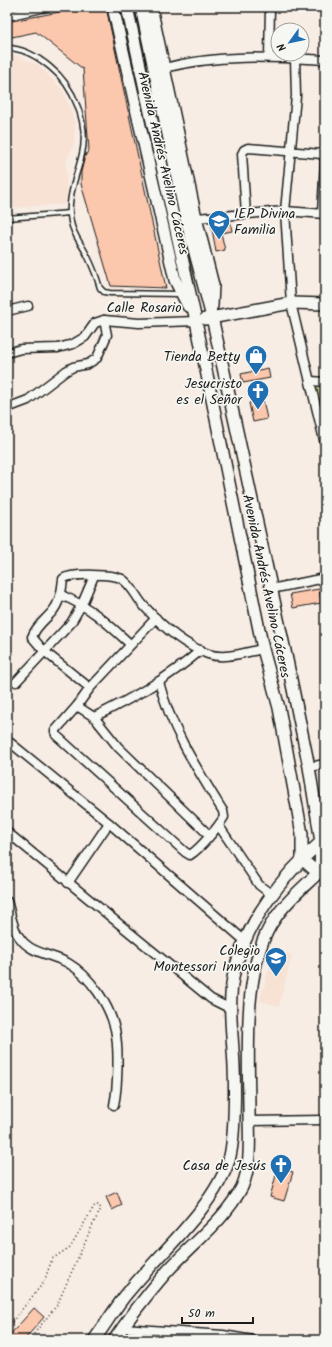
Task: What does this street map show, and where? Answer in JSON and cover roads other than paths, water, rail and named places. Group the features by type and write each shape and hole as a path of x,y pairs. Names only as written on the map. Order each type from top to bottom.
{"main road":[{"name":"Avenida Andrés Avelino Cáceres","path":"113,7 175,280 196,321"},
{"name":"Avenida Andrés Avelino Cáceres","path":"127,7 196,321 263,649 279,708 302,834 302,859"},
{"name":"Avenida Andrés Avelino Cáceres","path":"141,7 186,220 212,317 309,767 323,842 322,870"},
{"name":"Avenida Andrés Avelino Cáceres","path":"152,7 196,218 213,285 212,317"},
{"path":"196,321 291,303 325,304"},
{"path":"228,474 245,470"},
{"path":"279,708 296,706"},
{"path":"94,1340 128,1292 208,1200 222,1180 230,1158 235,1082 231,1009 234,974 245,941 259,914 272,895 302,859 323,842"},
{"path":"302,859 312,868 322,870"},
{"path":"114,1340 164,1275 224,1214 242,1186 249,1159 248,1016 258,952 266,932 276,916 299,890 322,870"}],"street":[{"path":"7,16 46,7"},
{"path":"164,68 211,58 269,57 270,7"},
{"path":"310,59 325,60"},
{"path":"295,62 296,96 286,211 291,303 325,444"},
{"path":"196,218 286,211 324,214 325,160 322,154 316,152 291,150 248,148 244,150 242,154 246,214"},
{"path":"7,311 28,306"},
{"path":"7,408 28,400 73,367 88,364 97,358 107,335 104,320"},
{"name":"Calle Rosario","path":"7,353 20,348 58,348 73,344 85,337 95,323 104,320 140,324 196,321"},
{"path":"311,381 325,382"},
{"path":"90,688 44,651 32,637 34,630 53,611 61,595 63,579 66,576 116,576 124,580 137,594 144,606 156,618 191,646 210,654 230,655 263,649"},
{"path":"16,682 71,623 82,604 94,576"},
{"path":"271,589 325,578"},
{"path":"61,595 82,604 96,614 130,644"},
{"path":"156,618 90,688 77,706 58,725 55,731 56,735 185,852 190,854 196,851 209,835 219,826 224,817 223,810 176,733 165,707 159,682"},
{"path":"94,716 133,698 159,682 201,650"},
{"path":"77,706 94,716 118,747 209,835"},
{"path":"7,740 109,823 245,941"},
{"path":"309,767 325,764"},
{"path":"68,883 109,823"},
{"path":"219,826 259,885 272,895"},
{"path":"7,832 68,883 212,998 231,1009"},
{"path":"7,901 19,937 28,947 68,963 90,982 107,1008 115,1029 117,1054 117,1088 114,1105"},
{"path":"249,1121 325,1120"},
{"path":"123,1328 223,1335 253,1340"}],"lane":[{"path":"7,48 13,48 32,54 49,66 62,77 75,99 81,117 83,144 82,153 74,179 70,213 74,231 89,259 100,288 104,292 182,294"},
{"path":"7,218 70,213"}],"place":[{"name":"IEP Divina Familia","path":"219,240"},
{"name":"Tienda Betty","path":"256,376"},
{"name":"Jesucristo es el Señor","path":"258,410"},
{"name":"Colegio Montessori Innova","path":"276,978"},
{"name":"Casa de Jesús","path":"281,1184"}]}
